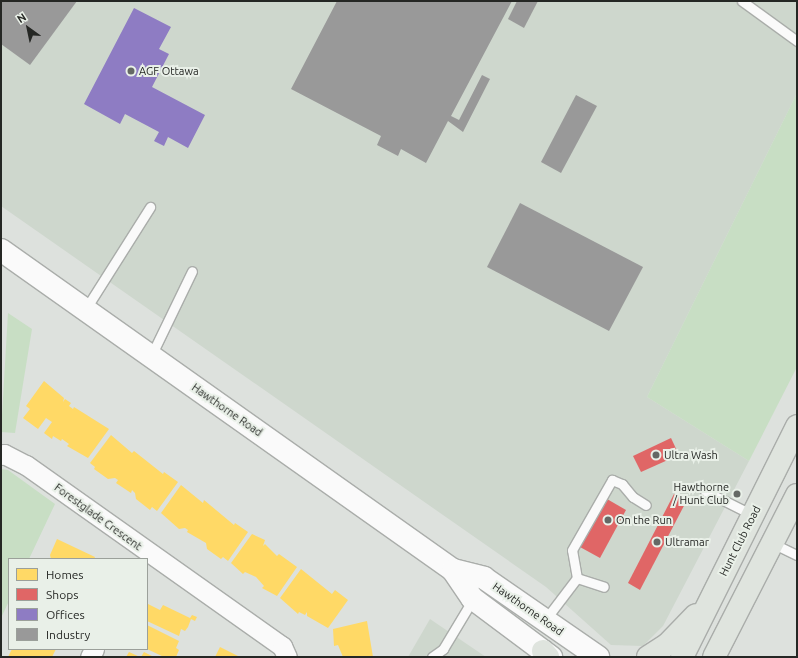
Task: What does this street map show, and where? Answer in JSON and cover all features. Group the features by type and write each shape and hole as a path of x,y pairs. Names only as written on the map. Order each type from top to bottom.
{"main road":[{"name":"Hawthorne Road","path":"1,250 454,570 474,599 547,655"},
{"name":"Hunt Club Road","path":"682,657 797,426"},
{"path":"714,657 797,494"},
{"name":"Hawthorne Road","path":"454,570 484,578 598,657"},
{"path":"648,657 668,644 710,601"}],"street":[{"name":"Forestglade Crescent","path":"1,455 4,454 26,465 139,553"},
{"name":"Forestglade Crescent","path":"148,559 282,646 287,657"}],"lane":[{"path":"742,1 797,40"},
{"path":"85,310 150,207"},
{"path":"151,356 192,271"},
{"path":"545,620 576,578 572,550 612,480 622,484 633,497 646,505"},
{"path":"705,490 753,514"},
{"path":"772,543 797,555"},
{"path":"576,578 604,586"},
{"path":"432,657 443,649 474,599"}],"shaded area":[{"path":"1,1 797,1 797,93 647,397 749,461 663,626 643,646 611,645 546,587 1,206"},
{"path":"430,619 486,657 408,657"}],"green space":[{"path":"797,93 797,367 749,461 647,397"},
{"path":"8,313 32,329 15,433 1,432"},
{"path":"1,469 8,470 55,504 29,558 8,558 8,603 1,618"}],"building: Homes":[{"path":"44,381 64,398 63,402 65,399 71,403 69,406 73,409 74,407 109,429 88,458 67,446 69,444 62,439 61,441 53,436 52,439 44,433 52,422 46,418 38,429 23,418 30,409 26,406"},
{"path":"111,435 132,453 134,451 163,474 164,472 178,482 157,511 152,507 150,510 136,499 135,493 132,490 131,493 116,483 118,480 115,478 108,479 94,469 95,467 90,463"},
{"path":"181,485 203,503 204,500 234,525 235,523 248,532 228,561 223,557 221,559 207,549 206,543 187,532 188,530 185,528 179,529 161,513"},
{"path":"252,534 265,540 263,546 265,544 277,556 279,554 297,567 277,596 262,588 264,586 256,577 245,572 243,574 231,563"},
{"path":"57,539 95,557 51,558 50,555"},
{"path":"301,569 332,594 335,590 348,600 328,628 307,616 307,612 305,615 299,612 298,614 280,598"},
{"path":"148,604 160,610 163,605 190,618 192,615 197,617 195,621 191,619 185,631 181,629 179,636 148,621"},
{"path":"367,621 373,657 343,657 338,645 334,646 333,629"},
{"path":"148,626 179,641 176,648 179,650 176,657 164,657 148,649"},
{"path":"220,647 240,657 215,657"},
{"path":"12,650 56,650 52,657 8,657"},
{"path":"129,652 140,657 126,657"},
{"path":"144,652 154,657 141,657"}],"building: Shops":[{"name":"Ultra Wash","path":"671,438 679,455 641,472 633,456"},
{"name":"Ultramar","path":"674,494 687,500 640,590 628,583"},
{"name":"On the Run","path":"607,499 626,510 600,558 580,547"}],"building: Offices":[{"name":"AGF Ottawa","path":"134,8 171,27 159,49 169,54 152,87 205,115 188,148 168,137 164,146 154,141 159,132 125,114 120,124 84,104"}],"building: Industry":[{"path":"1,1 77,1 30,65 1,44"},
{"path":"337,1 512,1 451,116 459,120 482,75 490,79 463,132 448,121 426,163 401,149 398,156 377,145 381,136 291,89"},
{"path":"517,1 538,1 524,28 508,19"},
{"path":"576,95 597,106 561,173 541,162"},
{"path":"520,203 643,267 609,331 487,267"}],"place":[{"name":"AGF Ottawa","path":"131,71"},
{"name":"Ultra Wash","path":"656,455"},
{"name":"Hawthorne / Hunt Club","path":"737,494"},
{"name":"On the Run","path":"608,520"},
{"name":"Ultramar","path":"657,542"}]}
